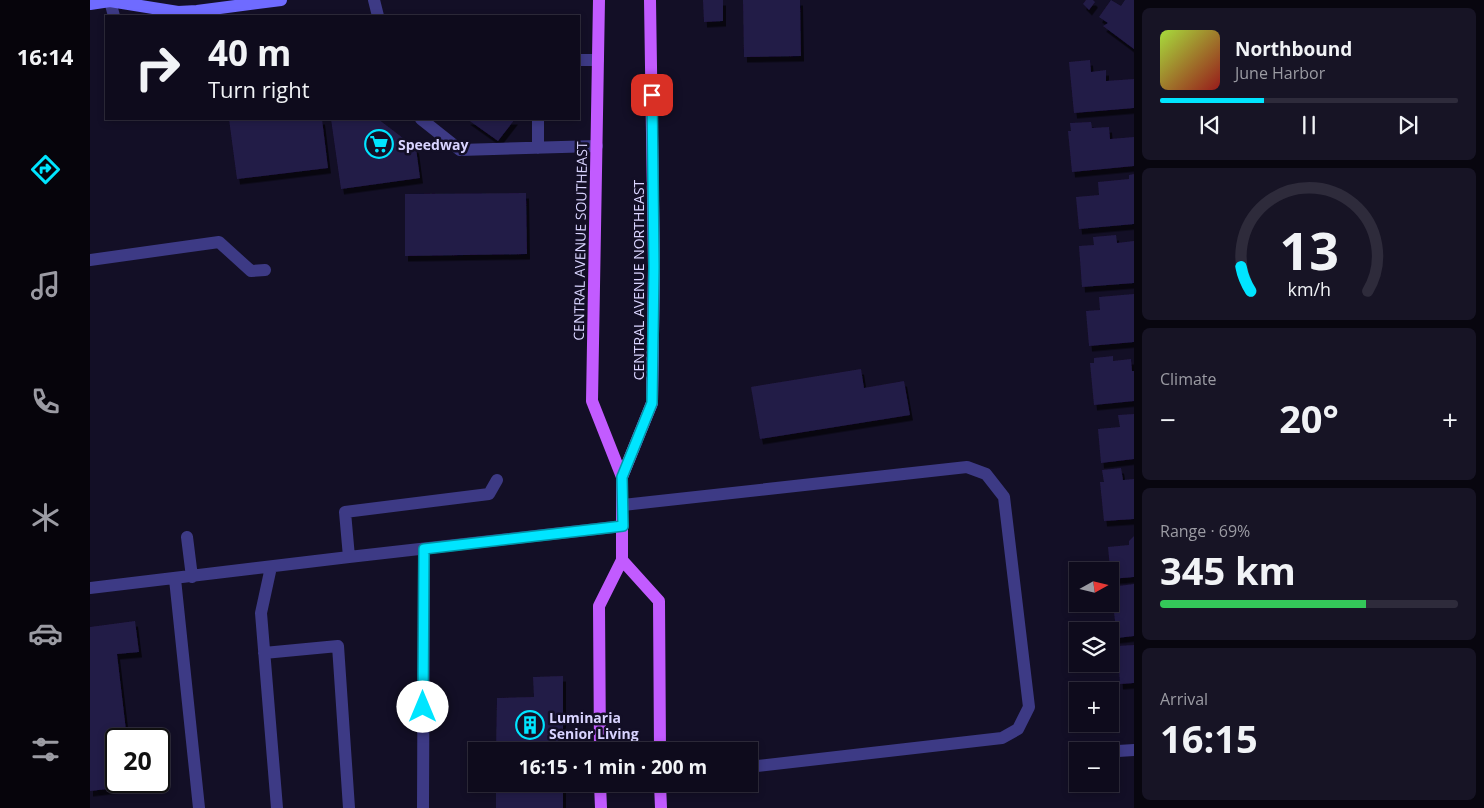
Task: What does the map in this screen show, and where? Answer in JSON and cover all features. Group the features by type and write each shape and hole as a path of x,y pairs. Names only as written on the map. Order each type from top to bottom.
{"main road":[{"path":"90,4 111,1 198,14 280,0"},
{"name":"CENTRAL AVENUE SOUTHEAST","path":"600,0 592,401 622,477"},
{"name":"CENTRAL AVENUE NORTHEAST","path":"622,560 622,477 652,403 654,267 650,0"},
{"path":"600,742 599,606 622,560 659,601 660,742"},
{"path":"600,792 600,808"},
{"path":"660,792 661,808"}],"lane":[{"path":"374,0 378,15"},
{"path":"111,1 114,15"},
{"path":"580,60 598,60"},
{"path":"422,120 460,150 597,146"},
{"path":"538,120 538,148"},
{"path":"90,260 219,242 251,271 265,270"},
{"path":"623,505 967,466 986,474 1004,497 1028,707 1018,729 1002,738 758,766"},
{"path":"349,557 344,512 488,494 497,480"},
{"path":"90,588 623,526"},
{"path":"187,537 192,577"},
{"path":"424,549 424,808"},
{"path":"271,567 260,613 277,808"},
{"path":"176,578 199,808"},
{"path":"264,653 338,646 349,808"},
{"path":"1119,751 1134,750"}],"building":[{"path":"703,0 723,0 723,21 704,22"},
{"path":"743,0 800,0 801,56 744,57"},
{"path":"1086,0 1093,0 1095,2 1089,10 1083,4"},
{"path":"1111,0 1121,6 1125,0 1134,0 1134,49 1103,26 1108,23 1099,17"},
{"path":"1090,60 1091,72 1106,70 1106,81 1134,79 1134,108 1074,113 1069,62"},
{"path":"229,120 322,120 328,168 237,179"},
{"path":"331,120 379,120 416,148 420,178 341,189"},
{"path":"468,120 514,120 498,141"},
{"path":"1091,122 1092,128 1109,127 1110,139 1134,137 1134,166 1072,172 1068,131 1071,131 1070,123"},
{"path":"1134,174 1134,224 1079,229 1076,197 1099,195 1098,182 1129,179 1129,175"},
{"path":"526,193 527,254 405,256 405,194"},
{"path":"1116,235 1117,243 1134,241 1134,283 1082,287 1079,246 1094,245 1093,237"},
{"path":"1134,294 1134,342 1089,346 1086,311 1100,310 1099,297"},
{"path":"1113,356 1113,361 1131,359 1132,371 1134,371 1134,401 1094,405 1090,363 1094,363 1094,358"},
{"path":"861,369 864,388 904,381 910,415 760,439 751,387"},
{"path":"1134,414 1134,459 1101,463 1098,429 1120,427 1118,415"},
{"path":"1121,468 1123,480 1134,479 1134,519 1104,521 1100,482 1104,482 1102,470"},
{"path":"1134,536 1134,577 1119,578 1119,562 1109,562 1108,547 1129,545 1129,541"},
{"path":"1134,584 1134,636 1119,638 1119,622 1115,622 1114,612 1119,612 1119,586"},
{"path":"135,621 139,652 117,654 126,728 105,728 105,789 90,791 90,627"},
{"path":"1134,645 1134,683 1120,684 1119,646"},
{"name":"Luminaria Senior Living","path":"563,676 563,742 496,742 497,698 534,697 533,677"},
{"path":"496,792 563,792 563,808 496,808"}],"place":[{"name":"Speedway","path":"379,144"},
{"name":"Luminaria Senior Living","path":"530,725"}],"route":[{"path":"423,707 424,549 623,526 622,477 652,403 654,267 652,95"}]}
